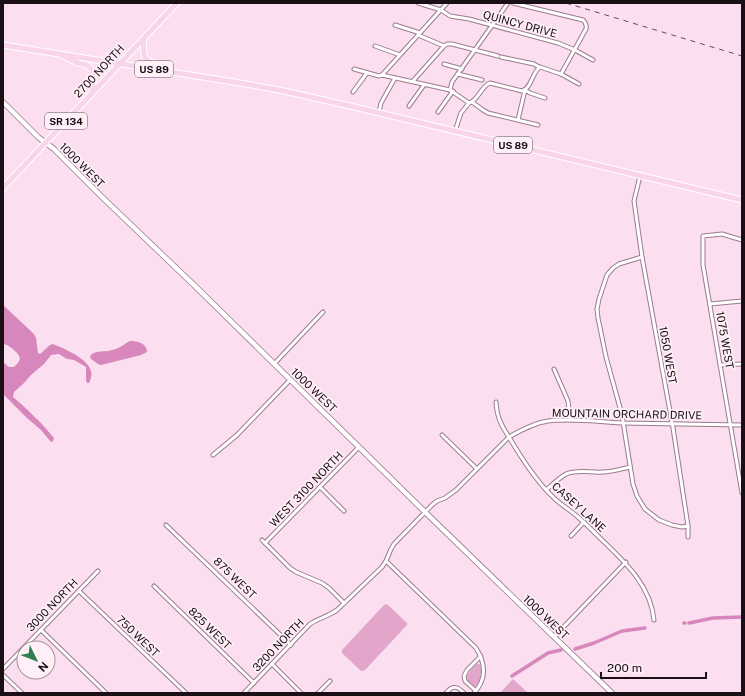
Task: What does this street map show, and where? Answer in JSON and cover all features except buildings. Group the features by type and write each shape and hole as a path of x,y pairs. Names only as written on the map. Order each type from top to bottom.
{"main road":[{"name":"2700 NORTH","path":"3,188 177,3"},
{"path":"144,38 143,52 146,59 174,72"},
{"name":"US 89","path":"3,45 284,91 742,200"},
{"path":"57,53 78,63 87,65 92,69 94,75 92,94"}],"street":[{"name":"QUINCY DRIVE","path":"418,3 441,10 450,16 469,19 558,43 593,60"},
{"path":"354,69 378,76 382,74 447,3"},
{"path":"438,112 451,91 452,82 508,3"},
{"path":"513,3 583,20 586,23 586,29 561,74"},
{"path":"395,25 444,46"},
{"path":"413,81 444,46 449,43 534,64 561,74 579,84"},
{"path":"374,46 400,54"},
{"path":"444,64 462,69"},
{"path":"518,120 525,90 539,67"},
{"path":"353,92 367,73"},
{"path":"382,74 451,91 488,113 538,125"},
{"path":"458,74 482,80"},
{"path":"379,113 381,102 395,78"},
{"path":"455,131 460,113 486,84 490,83 522,91 525,90 545,98"},
{"path":"409,106 424,84"},
{"name":"1000 WEST","path":"3,102 37,136 66,160 103,198 612,693"},
{"name":"1050 WEST","path":"640,176 634,202 642,257 672,424 688,526 688,537"},
{"name":"1075 WEST","path":"742,240 722,234 704,236 703,265 742,493"},
{"path":"642,257 619,264 607,275 599,299 597,309 598,318 606,357 623,423 633,484 637,496 645,509 659,520 672,525 682,527 688,526"},
{"path":"710,304 742,301"},
{"path":"274,364 323,312"},
{"path":"720,365 742,364"},
{"path":"554,369 568,401 570,420"},
{"path":"213,455 237,435 290,380"},
{"name":"CASEY LANE","path":"496,402 500,423 527,467 554,499 584,522 626,562 642,585 648,597 653,610 654,620"},
{"name":"MOUNTAIN ORCHARD DRIVE","path":"425,512 437,501 445,498 456,490 509,437 535,424 548,421 570,420 623,423 742,425"},
{"path":"442,435 477,469"},
{"name":"WEST 3100 NORTH","path":"265,543 359,447"},
{"path":"546,490 565,474 572,472 604,472 630,467"},
{"path":"320,488 344,512"},
{"name":"3200 NORTH","path":"244,693 310,624 338,610 377,571 386,561 394,544 425,512"},
{"path":"571,536 584,522"},
{"name":"875 WEST","path":"166,525 290,645"},
{"path":"262,540 290,568 329,588 344,603"},
{"path":"386,561 476,648 481,656 483,675 482,682 475,692 465,681 464,676 481,656"},
{"path":"554,637 626,562"},
{"name":"3000 NORTH","path":"3,669 98,571"},
{"name":"825 WEST","path":"154,586 254,683"},
{"name":"750 WEST","path":"79,591 186,693"},
{"path":"41,630 106,693"},
{"path":"272,664 302,693"},
{"path":"3,675 22,693"},
{"path":"318,693 330,681"},
{"path":"446,693 455,687 464,693"}],"shaded area":[{"path":"3,305 34,334 38,353 40,354 53,344 81,358 87,363 90,369 91,376 89,383 87,383 86,367 59,354 51,355 44,364 14,392 13,397 34,416 54,438 51,442 41,430 3,394 3,362 9,367 14,367 18,363 20,357 13,349 5,344 3,345"},
{"path":"130,341 138,342 145,346 147,352 141,355 101,365 91,359 90,356 92,354 119,348"},
{"path":"385,604 388,605 407,623 407,625 365,670 361,671 342,653 342,650"},
{"path":"477,664 481,666 481,674 480,680 475,687 468,681 467,676"},
{"path":"513,679 528,693 500,693"}],"waterway":[{"path":"689,623 713,618 742,617"},
{"path":"575,649 622,631 645,628"},
{"path":"512,676 548,653 561,650"}],"railway":[{"path":"566,3 742,56"}]}
